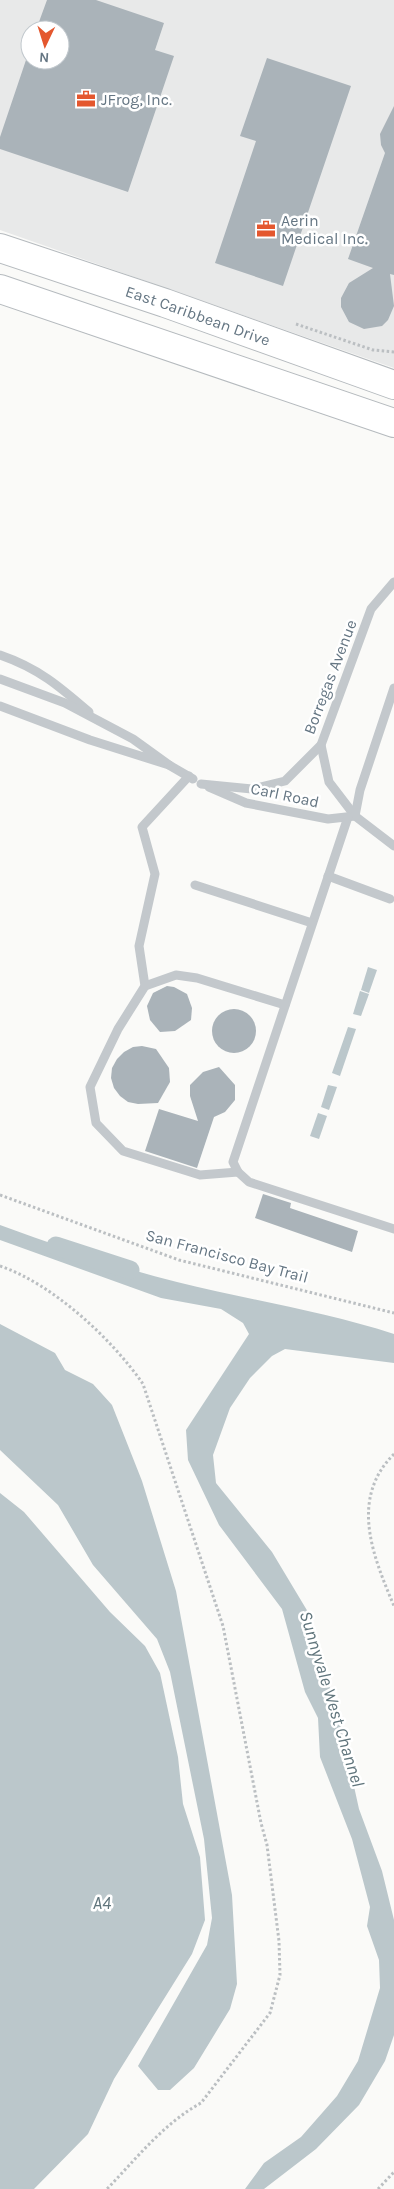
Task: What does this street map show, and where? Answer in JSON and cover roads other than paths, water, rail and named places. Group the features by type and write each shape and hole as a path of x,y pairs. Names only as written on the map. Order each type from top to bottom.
{"main road":[{"name":"East Caribbean Drive","path":"0,248 165,303 394,385"},
{"path":"0,289 394,423"}],"lane":[{"name":"Borregas Avenue","path":"201,784 252,789 285,780 321,745 372,609 394,582"},
{"name":"Carl Road","path":"0,655 28,665 64,690 101,722"},
{"name":"Carl Road","path":"0,679 65,703 133,739 169,765 201,784 246,803 328,819 351,817"},
{"path":"394,688 351,817 312,923 233,1162 238,1172 249,1182 394,1229"},
{"name":"Carl Road","path":"0,706 90,740 169,765"},
{"path":"321,745 329,782 351,817 394,846"},
{"path":"145,986 139,946 155,874 142,827 189,776"},
{"path":"328,876 390,899"},
{"path":"195,884 312,923"},
{"path":"238,1172 200,1175 123,1151 96,1123 90,1087 118,1029 145,986 176,975 197,978 285,1005"}],"water":[{"path":"368,967 377,970 369,993 361,990"},
{"path":"360,991 369,994 361,1016 353,1014"},
{"path":"348,1027 356,1029 340,1076 332,1073"},
{"path":"328,1085 337,1087 329,1110 321,1107"},
{"path":"318,1113 327,1116 319,1139 310,1136"},
{"name":"Sunnyvale West Channel","path":"0,1225 132,1270 340,1319 394,1334 394,1363 285,1349 272,1356 250,1378 230,1408 213,1455 216,1483 272,1552 308,1612 340,1723 359,1809 382,1871 394,1920 394,2035 385,2061 359,2105 316,2149 264,2189 245,2189 264,2163 301,2137 337,2096 358,2061 380,1988 379,1960 367,1926 370,1907 352,1839 320,1757 318,1718 305,1692 282,1609 219,1525 188,1460 186,1430 249,1334 243,1323 221,1309 161,1298 0,1240"},
{"path":"0,1324 55,1353 65,1370 93,1384 112,1405 142,1481 176,1591 232,1895 237,1984 230,2009 194,2068 170,2090 158,2090 138,2066 207,1945 212,1918 204,1839 170,1672 157,1639 93,1565 58,1505 0,1450"},
{"name":"A4","path":"0,1493 24,1512 110,1612 145,1646 160,1673 178,1757 183,1804 200,1857 205,1920 192,1954 114,2079 88,2134 34,2189 0,2189"}],"waterway":[{"path":"56,1246 130,1270"}],"place":[{"name":"JFrog, Inc.","path":"86,99"},
{"name":"Aerin Medical Inc.","path":"266,229"}]}
